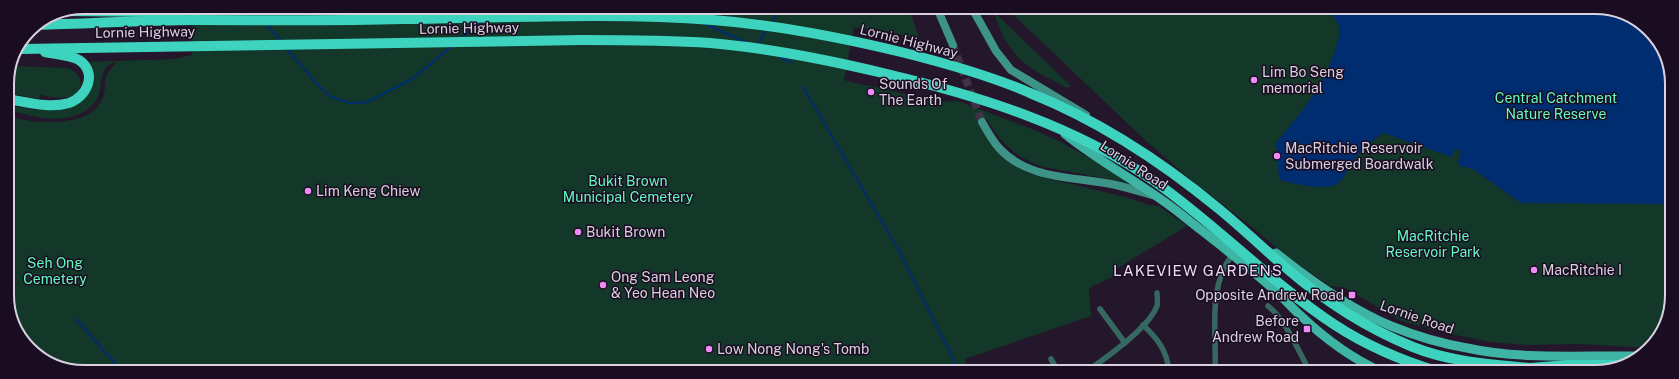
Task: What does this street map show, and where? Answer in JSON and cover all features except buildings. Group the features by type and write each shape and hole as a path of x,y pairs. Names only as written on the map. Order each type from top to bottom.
{"highway":[{"path":"171,14 196,20"},
{"name":"Lornie Highway","path":"47,24 196,20 353,20 585,16 657,17 763,25 816,33 951,64 1029,92 1102,127 1155,160"},
{"path":"49,23 57,24"},
{"name":"Lornie Highway","path":"24,49 195,45 582,40 710,43 815,57 947,88 984,99 1059,130 1098,148 1136,169"},
{"path":"14,100 46,104 68,103 83,95 88,84 87,69 78,60 24,49"},
{"name":"Lornie Road","path":"1155,160 1221,211 1292,273 1343,312 1383,334 1417,349 1459,360 1496,365"},
{"name":"Lornie Road","path":"1136,169 1194,212 1306,304 1337,326 1408,362 1417,365"},
{"name":"Lornie Road","path":"1568,365 1599,365"}],"main road":[{"name":"Lornie Road","path":"1059,130 1088,153 1160,198 1273,288 1301,316 1323,335 1370,365"},
{"name":"Lornie Road","path":"1221,211 1226,212 1292,266 1331,293 1368,315 1392,327 1432,340 1468,349 1576,356 1630,356"},
{"path":"1557,365 1558,355"},
{"path":"1575,365 1576,356"}],"street":[{"path":"940,14 953,45"},
{"name":"Lornie Road","path":"975,14 996,51 1011,70 1080,111 1102,127"},
{"path":"982,122 991,138 999,148 1016,162 1027,168 1058,177 1116,185 1160,198"},
{"path":"1215,365 1215,306 1220,278 1232,255"},
{"path":"1095,365 1125,343 1143,325 1152,314 1157,304 1157,293"},
{"path":"1268,306 1277,315 1306,365"},
{"path":"1100,309 1125,343"},
{"path":"1143,325 1155,336 1164,348 1168,365"},
{"path":"1051,359 1054,365"}],"green space":[{"name":"Bukit Brown Municipal Cemetery","path":"193,14 911,14 919,38 854,27 844,80 929,100 948,102 958,101 1032,129 1061,142 1135,184 1034,164 1018,155 1004,143 987,120 979,123 1013,164 1027,172 1129,198 1149,205 1159,206 1187,226 1116,269 1112,277 1089,288 1091,316 965,359 966,365 80,365 71,364 53,358 41,350 29,338 21,326 15,308 14,117 23,120 53,122 74,119 92,112 98,106 103,97 107,74 117,62 110,64 103,72 100,91 95,102 87,110 76,115 65,118 41,118 14,111 14,106 37,110 38,107 85,98 85,62 173,59 192,55"},
{"path":"994,14 996,14 1071,86 1067,88 1028,66 1015,54 1000,30"},
{"name":"MacRitchie Reservoir Park","path":"1012,14 1599,14 1608,15 1626,21 1648,38 1658,53 1664,71 1665,295 1664,308 1660,322 1656,330 1641,348 1579,344 1527,345 1490,342 1446,333 1401,321 1345,288 1330,286 1286,256 1252,227 1196,184 1146,141"},
{"path":"16,66 68,68 80,78 80,87 74,95 65,98 54,98 40,95 39,99 14,94"}],"water":[{"name":"Central Catchment Nature Reserve","path":"1332,14 1599,14 1608,15 1626,21 1648,38 1658,53 1664,71 1665,204 1521,203 1473,169 1460,166 1457,161 1459,160 1461,151 1454,149 1452,157 1383,133 1364,148 1354,160 1343,178 1333,186 1310,186 1281,180 1279,178 1276,143 1311,99 1331,62 1340,31"}],"waterway":[{"path":"257,14 260,17"},
{"path":"771,24 777,14"},
{"path":"461,38 481,22"},
{"path":"265,23 281,41"},
{"path":"705,24 748,43"},
{"path":"758,44 767,29"},
{"path":"286,48 316,83 331,97 350,103 367,102 412,79 452,46"},
{"path":"778,56 790,62"},
{"path":"803,87 899,251 956,365"},
{"path":"76,319 117,365"}],"tunnel":[{"path":"953,45 982,122"}],"place":[{"name":"Lim Bo Seng memorial","path":"1254,80"},
{"name":"Sounds Of The Earth","path":"871,92"},
{"name":"MacRitchie Reservoir Submerged Boardwalk","path":"1277,156"},
{"name":"Lim Keng Chiew","path":"308,191"},
{"name":"Bukit Brown","path":"578,232"},
{"name":"MacRitchie I","path":"1534,270"},
{"name":"Ong Sam Leong & Yeo Hean Neo","path":"603,285"},
{"name":"Opposite Andrew Road","path":"1352,295"},
{"name":"Before Andrew Road","path":"1307,329"},
{"name":"Low Nong Nong's Tomb","path":"709,349"}],"district":[{"name":"LAKEVIEW GARDENS","path":"1198,270"}],"park label":[{"name":"Seh Ong Cemetery","path":"55,272"}]}
